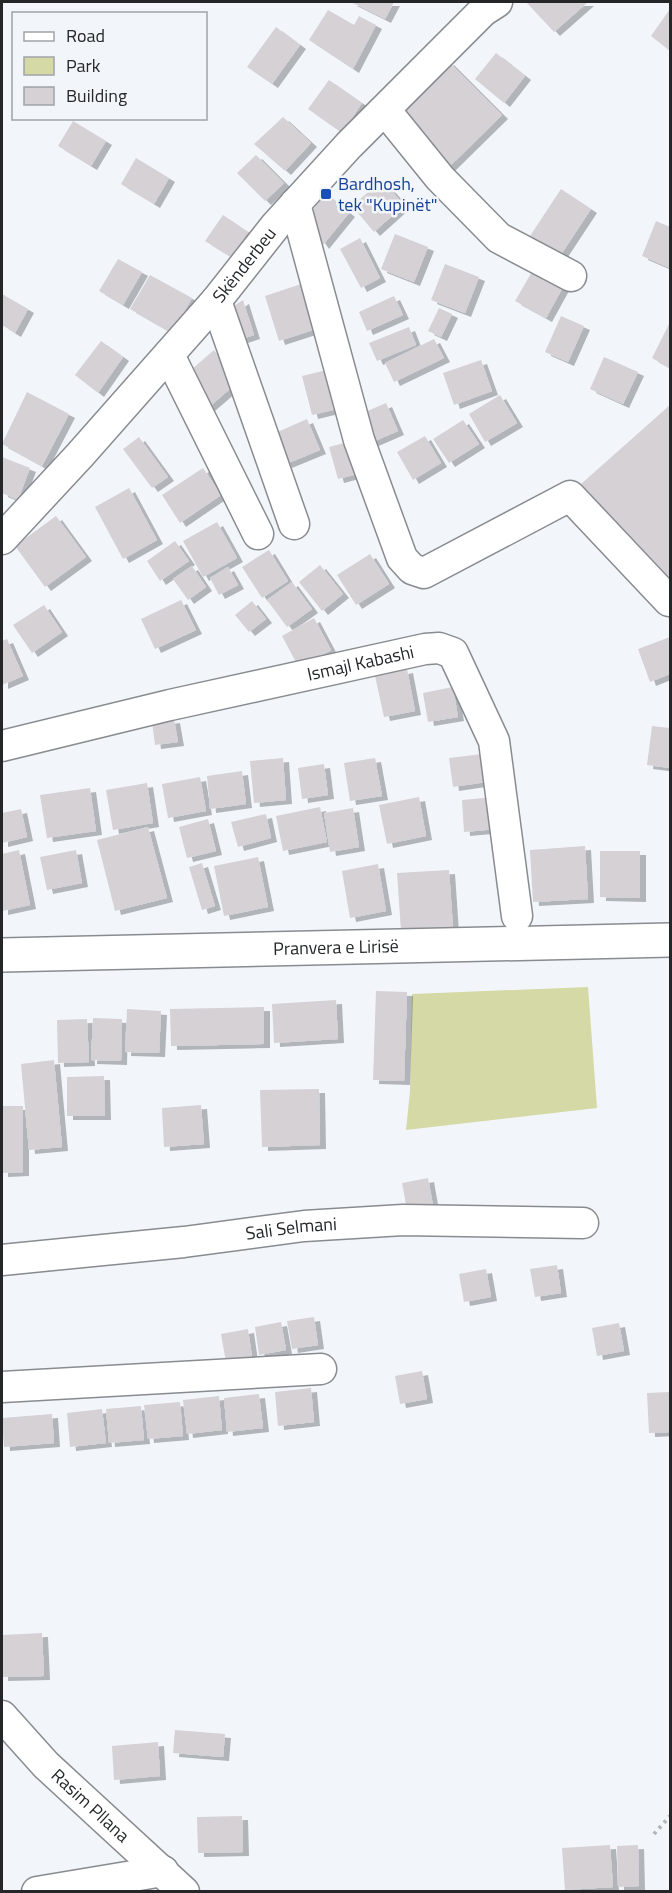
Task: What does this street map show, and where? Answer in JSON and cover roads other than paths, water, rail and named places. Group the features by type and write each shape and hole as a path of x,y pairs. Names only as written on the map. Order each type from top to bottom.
{"main road":[{"name":"Pranvera e Lirisë","path":"2,955 670,940"},
{"name":"Pranvera e Lirisë","path":"2,969 670,962"}],"street":[{"name":"Skënderbeu","path":"2,537 80,455 169,355 295,204 349,145 483,11 496,2"},
{"path":"385,110 440,178 499,238 571,276"},
{"path":"295,204 359,440 402,558 412,569 424,573 570,496 669,601"},
{"path":"216,301 294,524"},
{"path":"169,355 258,534"},
{"name":"Ismajl Kabashi","path":"2,746 170,705 425,649 439,648 453,652 494,741 517,916"},
{"name":"Sali Selmani","path":"2,1260 161,1245 304,1226 403,1220 583,1224"},
{"path":"2,1387 321,1369"},
{"name":"Rasim Pllana","path":"2,1716 60,1779 174,1882"},
{"path":"37,1892 174,1882"}],"place":[{"name":"Bardhosh, tek \"Kupinët\"","path":"326,194"}]}
